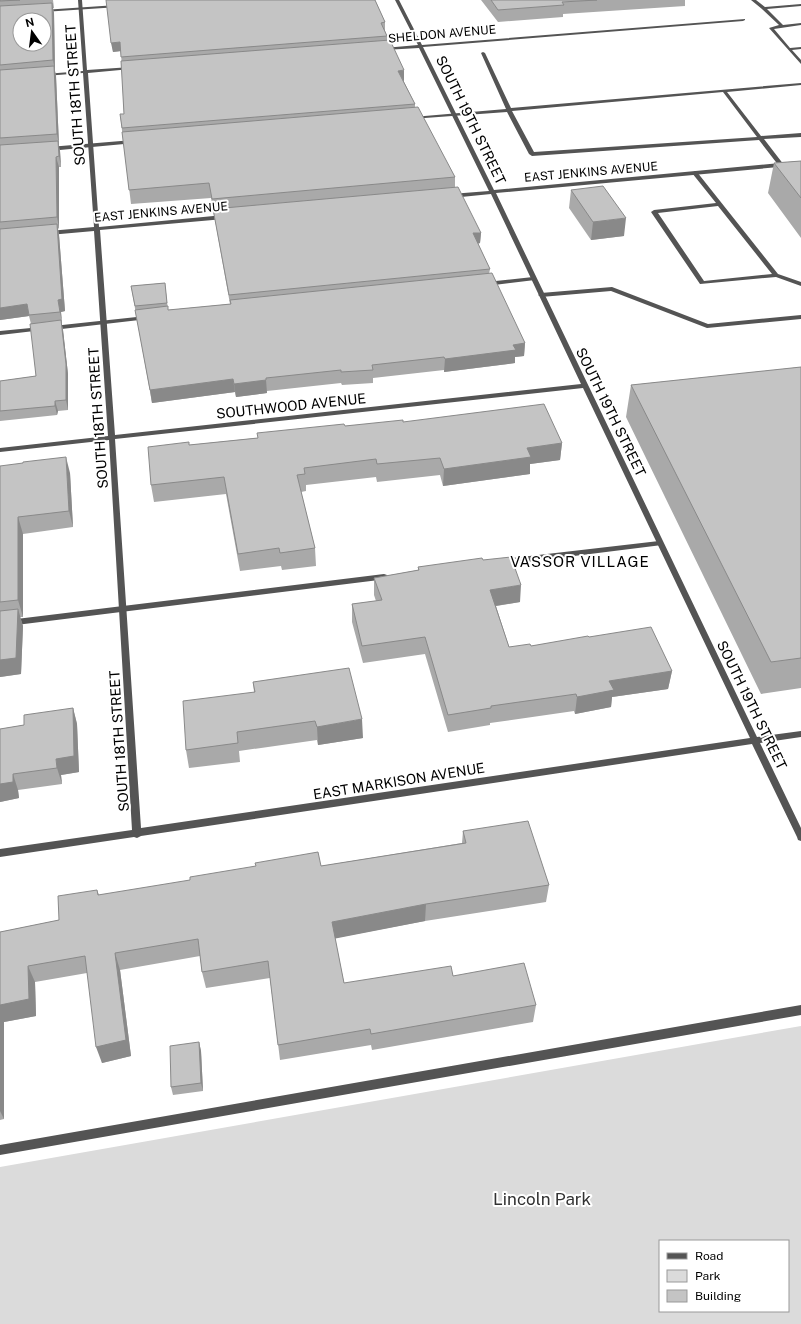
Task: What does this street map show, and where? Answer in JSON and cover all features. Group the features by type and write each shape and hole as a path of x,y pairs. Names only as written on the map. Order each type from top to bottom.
{"street":[{"name":"SOUTH 18TH STREET","path":"80,0 112,438 137,834"},
{"name":"SOUTH 19TH STREET","path":"397,0 455,114 801,837"},
{"path":"753,0 764,8 782,26"},
{"path":"764,8 801,5"},
{"path":"37,12 119,6"},
{"name":"SHELDON AVENUE","path":"380,49 743,20"},
{"path":"801,24 772,28 801,63"},
{"path":"789,49 801,48"},
{"path":"483,53 532,154 801,135"},
{"path":"39,75 141,67"},
{"path":"407,119 801,84"},
{"path":"724,91 781,165"},
{"path":"45,150 138,142"},
{"name":"EAST JENKINS AVENUE","path":"444,196 801,163"},
{"path":"695,173 776,275"},
{"path":"719,204 654,212 702,283 776,275 801,284"},
{"name":"EAST JENKINS AVENUE","path":"44,233 230,216"},
{"path":"478,284 533,279"},
{"path":"541,295 612,289 707,326 801,316"},
{"path":"0,333 150,318"},
{"name":"SOUTHWOOD AVENUE","path":"0,450 584,386"},
{"path":"494,563 659,543"},
{"path":"0,624 391,576"},
{"name":"EAST MARKISON AVENUE","path":"0,854 801,734"},
{"path":"0,1150 801,1010"}],"green space":[{"name":"Lincoln Park","path":"801,1026 801,1324 0,1324 0,1167"}],"building":[{"path":"106,0 375,0 385,22 381,23 387,36 121,57 120,42 111,43"},
{"path":"491,0 597,0 562,2 564,5 498,10"},
{"path":"52,3 53,60 0,65 0,6"},
{"path":"390,40 404,70 398,71 415,104 122,128 120,114 124,114 121,61"},
{"path":"54,66 57,134 0,138 0,70"},
{"path":"418,107 455,177 212,199 209,183 129,190 122,132"},
{"path":"58,141 59,156 56,157 57,217 0,222 0,145"},
{"path":"801,161 801,198 774,163"},
{"path":"603,186 626,218 593,222 571,190"},
{"path":"458,187 481,233 473,233 490,269 229,295 213,209"},
{"path":"57,224 62,299 58,300 60,312 29,315 27,304 0,308 0,229"},
{"path":"492,273 525,343 513,345 516,350 445,359 444,357 372,365 373,370 341,372 341,370 266,378 266,380 234,384 233,379 150,390 135,310 168,306 168,310 231,304 230,300"},
{"path":"165,283 167,303 135,306 131,286"},
{"path":"61,320 66,364 66,400 55,401 55,406 0,411 0,381 36,376 30,324"},
{"path":"801,367 801,658 771,662 631,385"},
{"path":"544,404 562,443 527,448 531,457 444,469 440,458 377,464 376,459 304,468 305,474 297,475 315,548 280,553 279,548 238,554 224,477 151,485 148,447 189,442 189,445 258,438 257,433 344,424 345,426 403,420 403,422"},
{"path":"66,457 69,511 18,517 18,600 0,602 0,466"},
{"path":"511,557 521,585 490,590 509,647 530,644 531,646 651,627 672,671 609,681 614,690 577,697 576,694 491,706 491,708 448,715 425,637 362,646 352,604 382,600 374,578 419,570 418,567 482,558 483,560"},
{"path":"18,609 16,658 0,660 0,611"},
{"path":"349,668 362,719 317,727 315,721 237,732 238,743 186,750 183,701 255,692 253,682"},
{"path":"73,708 74,756 56,759 57,768 13,774 13,782 0,784 0,729 24,725 24,715"},
{"path":"528,821 549,885 426,904 332,922 344,983 451,966 453,976 524,963 536,1005 371,1034 370,1029 278,1045 268,961 202,972 198,939 115,953 126,1040 96,1047 85,956 28,966 29,999 0,1005 0,932 59,920 58,896 97,890 98,895 190,880 190,877 256,866 255,863 318,852 321,866 466,843 463,831"},
{"path":"199,1042 201,1083 171,1087 170,1046"}],"district":[{"name":"VASSOR VILLAGE","path":"580,562"}]}
